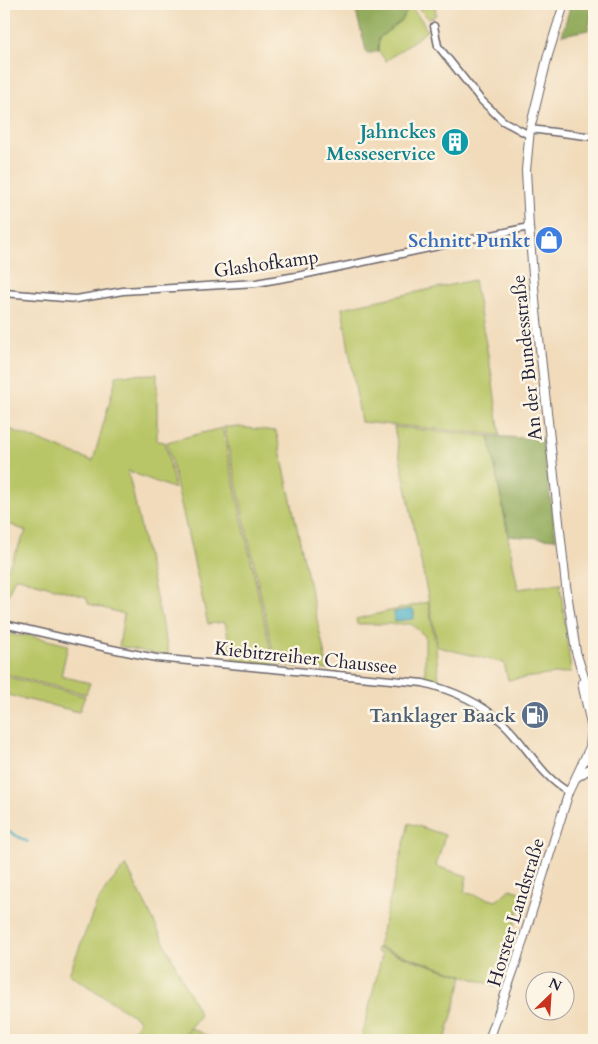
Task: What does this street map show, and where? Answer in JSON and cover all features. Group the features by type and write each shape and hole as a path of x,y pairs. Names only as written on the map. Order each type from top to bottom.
{"main road":[{"name":"An der Bundesstraße","path":"564,4 548,55 530,132 526,170 529,227 566,586 578,662 594,709"},
{"name":"Horster Landstraße","path":"490,1040 569,792 590,747 592,729 583,694 578,662"},
{"path":"577,777 594,766"}],"street":[{"path":"434,26 438,46 480,100 503,121 530,132 594,137"},
{"name":"Glashofkamp","path":"4,293 76,299 123,291 256,282 312,273 529,227"},
{"name":"Kiebitzreiher Chaussee","path":"4,624 156,658 423,683 440,687 474,702 503,723 553,782 569,792"}],"green space":[{"path":"354,4 407,4 410,6 401,21 379,38 378,51 367,54"},
{"path":"414,4 435,4 436,15 429,19"},
{"path":"571,4 594,4 588,30 562,35"},
{"path":"410,6 423,22 427,31 386,61 378,51 379,38 401,21"},
{"path":"474,280 492,376 500,435 361,422 342,308"},
{"path":"157,374 157,441 165,442 175,489 128,471 169,655 119,646 124,614 89,604 86,597 15,577 4,605 4,576 26,531 4,522 4,427 93,461 117,375"},
{"path":"590,396 594,396 594,432 591,433"},
{"path":"224,427 276,431 328,670 276,665"},
{"path":"394,427 489,436 518,589 560,583 571,672 508,680 504,663 438,647"},
{"path":"222,428 274,665 233,661 225,622 208,624 167,442"},
{"path":"489,436 542,439 556,539 509,536"},
{"path":"428,602 436,647 439,682 425,680 425,636 411,624 357,624 356,619"},
{"path":"4,632 17,636 27,635 68,645 61,676 90,683 86,694 4,674"},
{"path":"4,676 85,696 79,712 4,694"},
{"path":"409,823 445,835 436,866 467,876 464,892 496,901 510,889 524,893 499,976 498,987 378,947"},
{"path":"126,865 200,1015 180,1040 126,1040 140,1020 69,974 96,905 107,887"},
{"path":"377,948 463,976 445,1040 361,1040 382,955 376,951"},
{"path":"191,1028 216,1040 182,1040"}],"water":[{"path":"412,609 414,611 414,619 394,621 394,612"}],"waterway":[{"path":"4,829 28,842"}],"place":[{"name":"Jahnckes Messeservice","path":"455,142"},
{"name":"Schnitt Punkt","path":"549,240"},
{"name":"Tanklager Baack","path":"535,715"}]}
